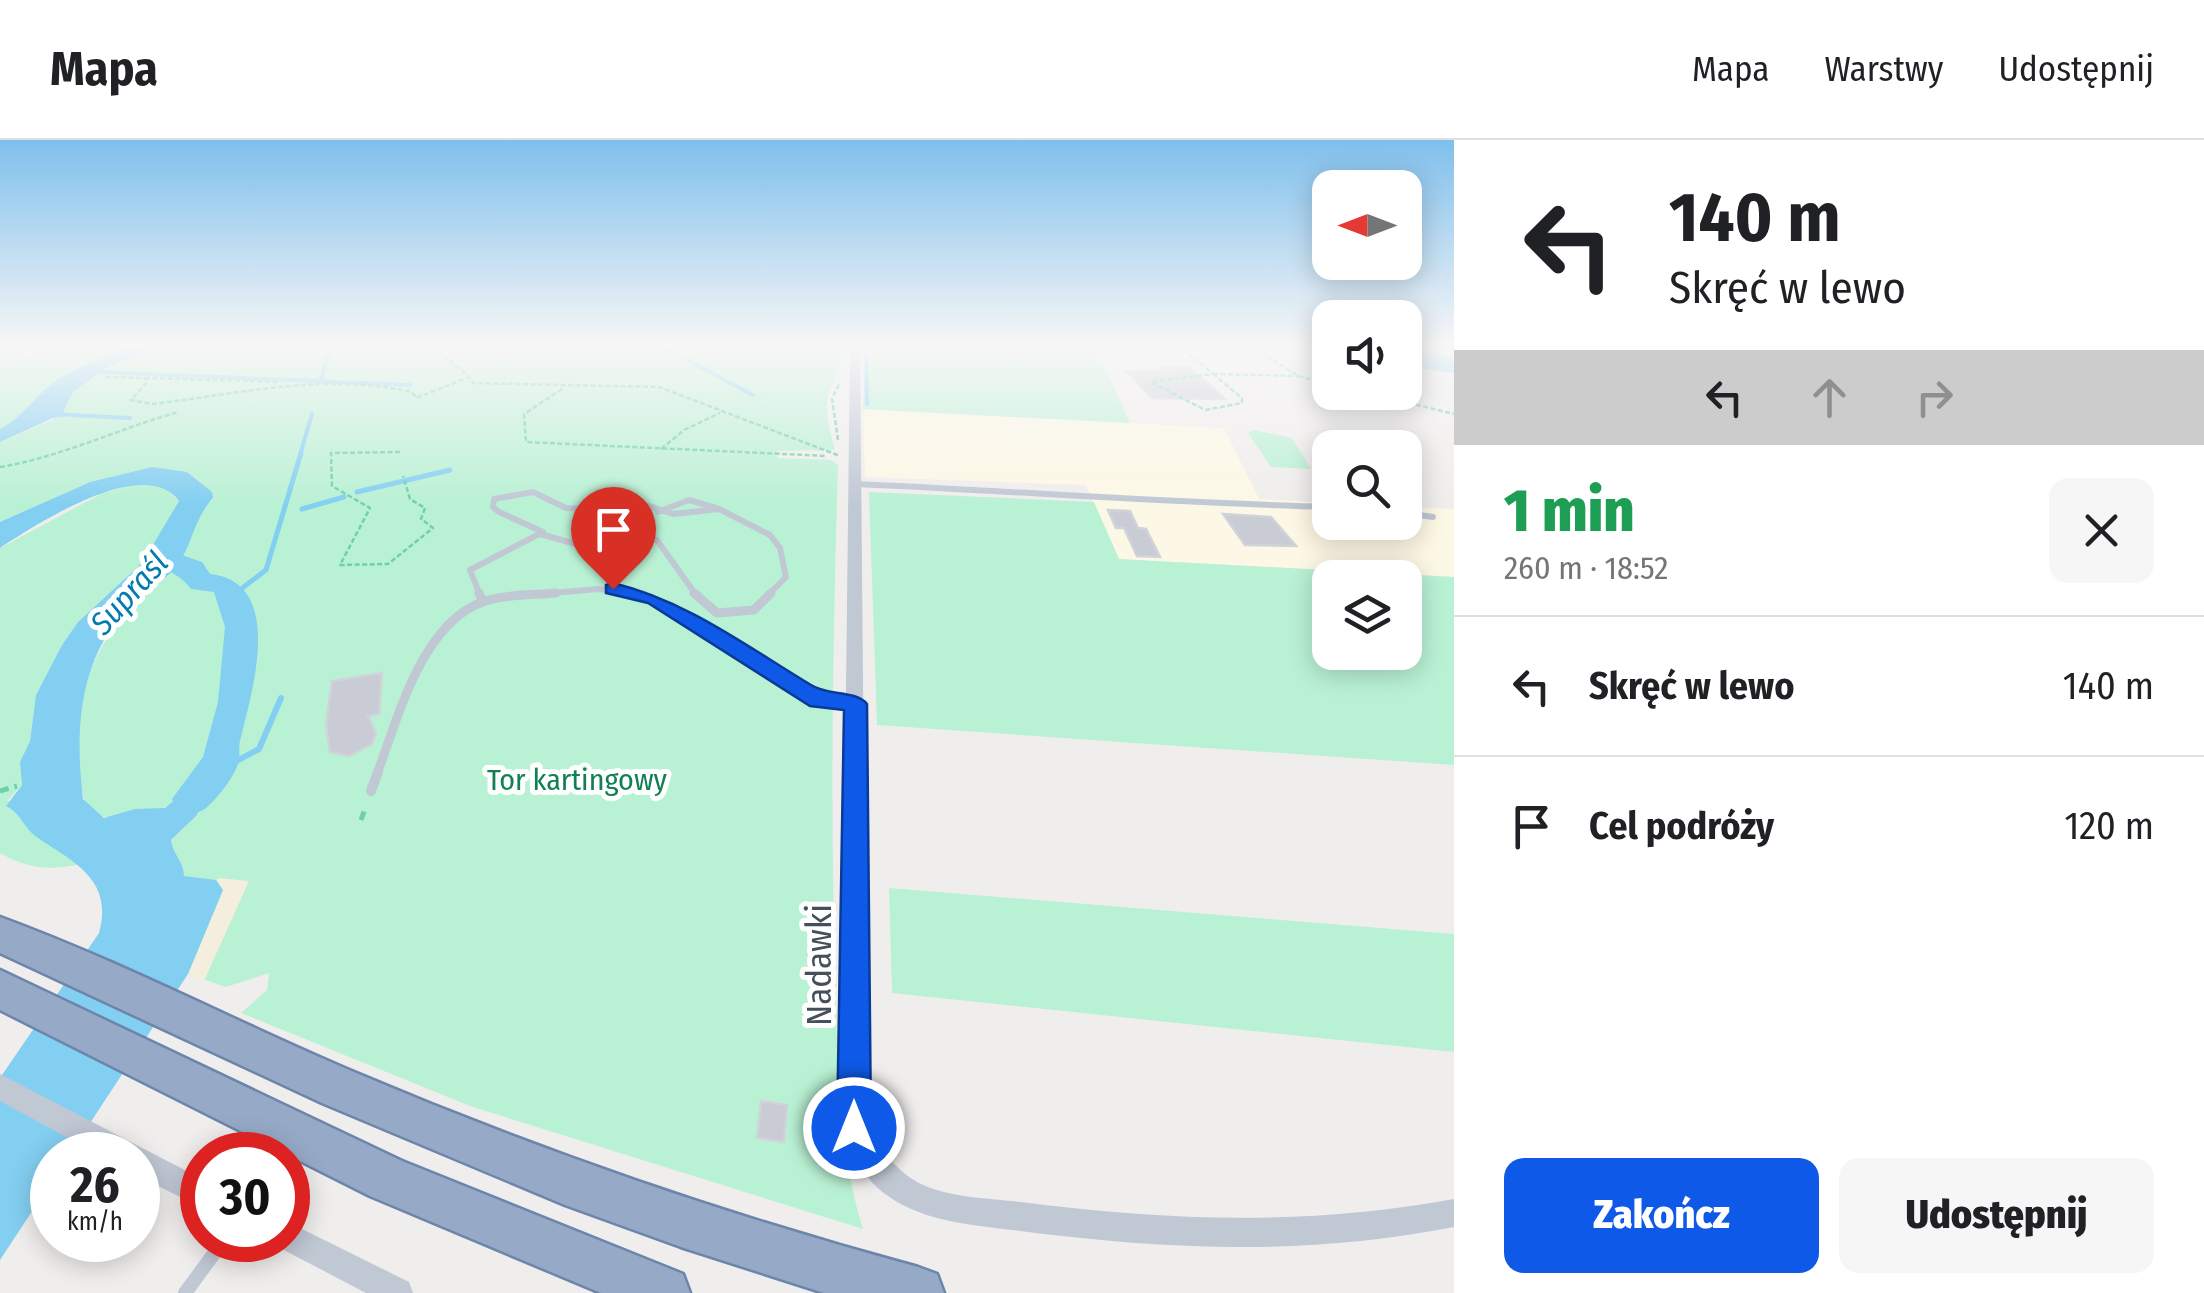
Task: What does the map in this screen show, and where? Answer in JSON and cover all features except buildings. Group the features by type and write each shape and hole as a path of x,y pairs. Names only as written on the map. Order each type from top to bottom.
{"highway":[{"path":"0,934 431,1130 631,1206 840,1274 918,1293"},
{"path":"0,989 387,1179 664,1293"}],"street":[{"name":"Nadawki","path":"849,398 843,456 856,484 854,1128 875,1166 907,1193 947,1206 1171,1232 1356,1231 1454,1213"},
{"path":"0,1087 84,1132"},
{"path":"310,1248 398,1293"}],"lane":[{"path":"856,484 1091,495 1142,502 1312,506"},
{"path":"540,534 542,528 536,524 501,515 492,506 494,500 534,492 566,508 602,509 628,500 658,512 689,514 719,510"},
{"path":"482,600 470,570 540,534 557,535 582,546 651,538 664,543 708,608 744,614 782,585 785,565 770,535 689,500 658,512"},
{"path":"1422,515 1433,517"},
{"path":"372,791 418,663 439,635 482,600 598,589 644,595 818,700 856,704"},
{"path":"186,1293 208,1262"}],"path":[{"path":"133,398 168,402 193,398"},
{"path":"548,398 524,414 526,442 843,456"},
{"path":"681,398 843,456"},
{"path":"1185,398 1202,411 1211,411 1213,405 1242,403 1237,398"},
{"path":"1422,406 1454,414"},
{"path":"0,467 48,459 146,418 178,412"},
{"path":"662,450 684,430 720,413"},
{"path":"400,452 331,454 332,486 370,508 340,565 388,564 433,528 421,519 426,508 410,499 403,476"},
{"path":"0,791 17,786"}],"shaded area":[{"path":"863,409 1224,428 1259,499 1312,502 1312,540 1422,540 1422,508 1454,509 1454,577 1422,575 1422,560 1312,560 1312,569 1119,559 1086,485 865,477"}],"green space":[{"path":"0,398 37,398 15,419 0,429"},
{"name":"Tor kartingowy","path":"70,398 828,398 827,415 835,450 776,451 778,458 831,460 838,465 832,778 837,1032 848,1164 863,1229 470,1106 241,1013 267,990 269,973 226,987 188,974 223,890 205,879 184,876 171,840 185,827 178,801 159,810 121,818 91,810 80,782 79,719 86,682 102,646 131,606 178,564 213,499 152,467 90,482 0,522 0,442 61,416"},
{"path":"864,398 1119,398 1130,423 863,409"},
{"path":"1254,430 1292,438 1311,469 1271,467 1248,433"},
{"path":"142,482 162,485 179,501 142,563 78,622 62,645 36,695 30,741 20,762 22,785 8,800 62,852 83,864 30,866 0,853 0,548 101,494"},
{"path":"869,492 1094,502 1119,559 1312,569 1312,670 1422,670 1422,575 1454,577 1454,765 877,725"},
{"path":"889,888 1454,934 1454,1052 892,993"}],"sand":[{"path":"216,880 249,881 204,981 188,974 223,890"}],"water":[{"path":"37,398 70,398 63,412 80,415 53,418 0,442 0,429"},
{"name":"Supraśl","path":"152,467 187,472 212,492 213,498 178,564 126,610 98,652 84,699 80,749 83,799 104,818 135,809 165,808 214,767 228,766 202,797 197,815 171,840 184,876 216,880 223,890 188,974 84,1132 30,1132 30,1214 0,1260 0,1078 99,933 102,914 101,899 87,874 33,834 6,806 22,785 20,762 30,741 36,695 62,645 78,622 142,563 179,501 163,488 142,485 117,489 64,510 0,548 0,522 90,482"}],"waterway":[{"path":"867,398 867,404"},
{"path":"300,455 312,414"},
{"path":"71,415 130,418"},
{"path":"233,595 266,570 301,453"},
{"path":"357,492 450,470"},
{"path":"302,509 344,497"},
{"name":"Supraśl","path":"164,557 192,568 201,583 224,586 233,595 241,627 238,686 222,742 222,760 191,799"},
{"path":"225,767 259,749 281,698"}],"route":[{"path":"613,589 655,599 818,700 856,704 854,1128"}]}
